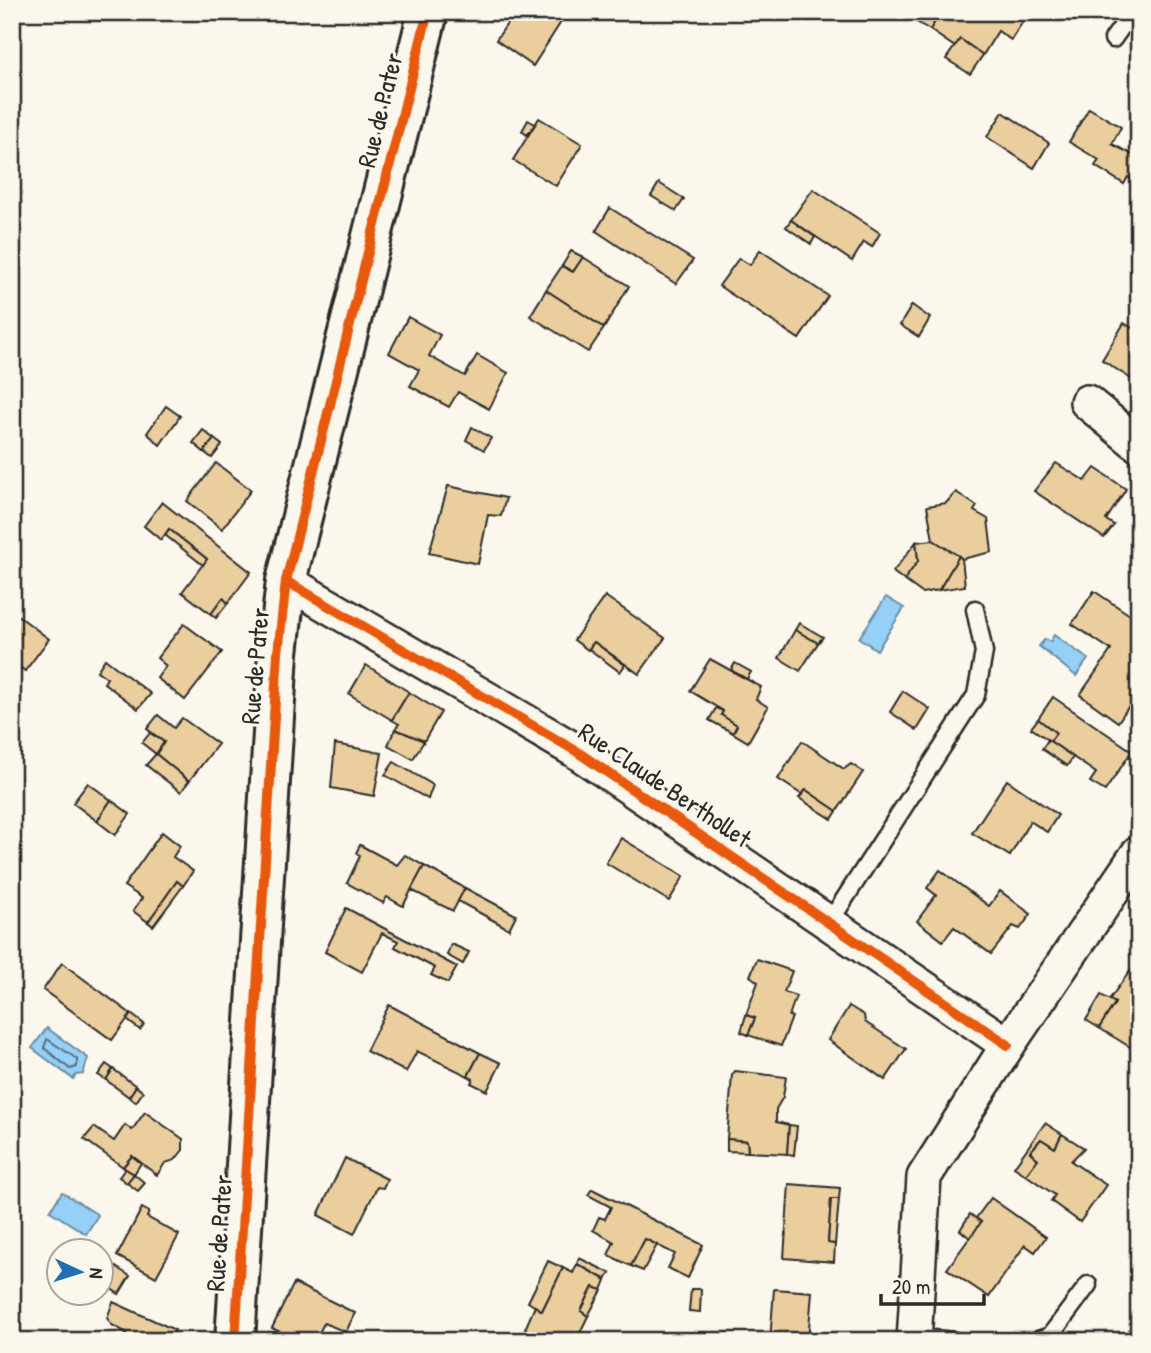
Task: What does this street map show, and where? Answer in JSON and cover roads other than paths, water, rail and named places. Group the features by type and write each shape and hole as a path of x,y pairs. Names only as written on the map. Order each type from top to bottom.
{"street":[{"name":"Rue de Pater","path":"235,1341 278,653 286,581 428,12"},
{"path":"1087,402 1139,445"},
{"name":"Rue Claude Berthollet","path":"286,581 576,751 1008,1045"},
{"path":"914,1339 924,1177 1008,1045 1139,852"}],"lane":[{"path":"1113,38 1132,12"},
{"path":"829,923 976,695 984,652 975,609"},
{"path":"1035,1341 1050,1336 1088,1285"},
{"path":"914,1339 955,1341"}],"water":[{"path":"886,597 904,608 877,650 859,638"},
{"path":"1054,635 1088,659 1076,676 1039,646 1045,639 1050,642"},
{"path":"47,1028 88,1058 83,1074 76,1075 73,1079 32,1048"},
{"path":"62,1192 98,1215 86,1234 50,1211"}]}
